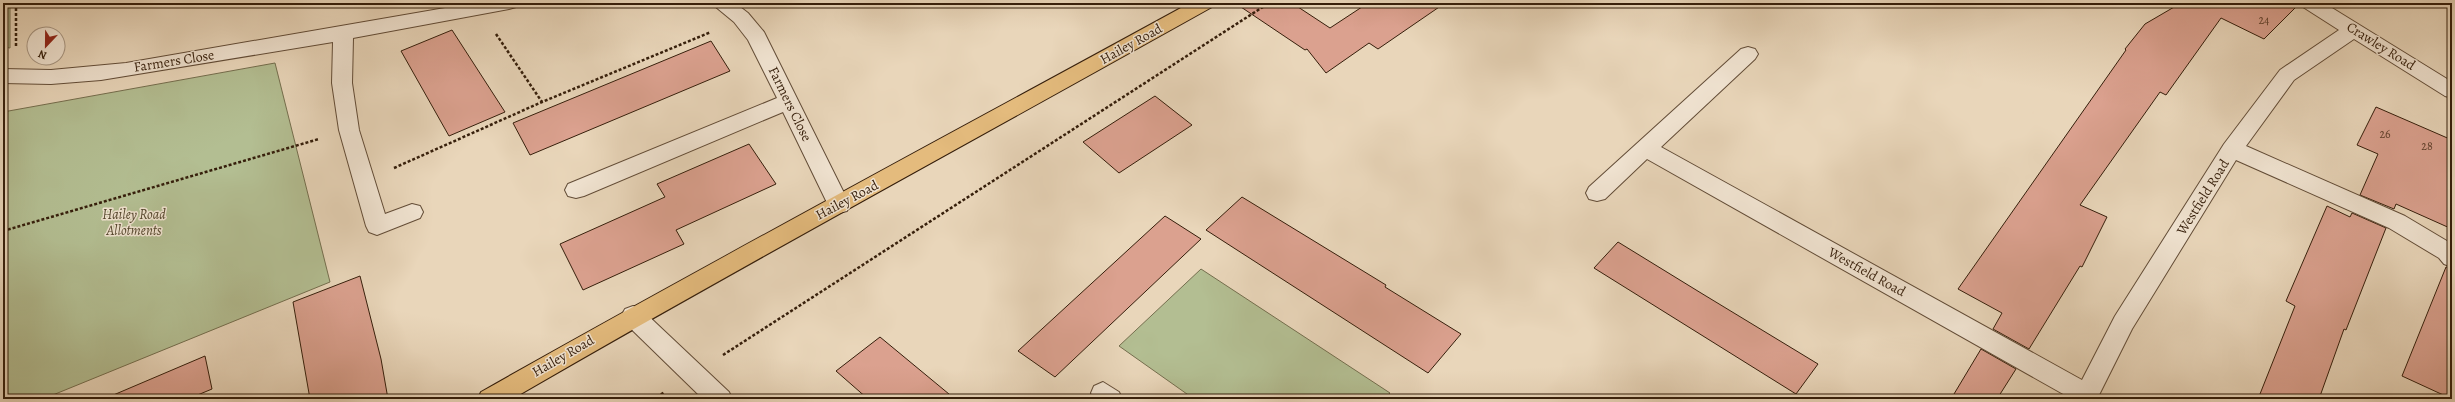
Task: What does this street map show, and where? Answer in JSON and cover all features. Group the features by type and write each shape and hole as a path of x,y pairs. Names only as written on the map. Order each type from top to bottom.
{"main road":[{"name":"Hailey Road","path":"490,399 633,316 725,265 839,205 1205,3"}],"street":[{"name":"Farmers Close","path":"3,76 50,77 145,66 343,34 508,3"},
{"name":"Crawley Road","path":"2310,3 2355,29 2452,91"},
{"name":"Farmers Close","path":"734,8 757,37 839,205"},
{"name":"Westfield Road","path":"1646,149 2086,397 2123,323 2232,149 2287,75 2355,29"},
{"path":"343,34 342,83 349,130 377,226 412,212"},
{"path":"1597,193 1748,54"},
{"path":"576,190 789,101"},
{"path":"2232,149 2397,222 2447,252 2452,258"},
{"path":"633,316 720,399"}],"path":[{"path":"16,3 16,50"},
{"path":"652,399 694,375 782,315 1269,3"},
{"path":"479,8 542,102"},
{"path":"363,182 542,102 734,8"},
{"path":"3,232 349,130"}],"green space":[{"path":"3,3 10,3 10,48 3,47"},
{"name":"Hailey Road Allotments","path":"275,63 330,282 43,399 3,399 3,112"},
{"path":"1201,269 1390,393 1384,399 1194,399 1119,346"}],"building":[{"path":"1235,3 1292,3 1330,28 1368,3 1445,3 1378,49 1369,43 1326,73 1307,49 1305,50"},
{"path":"2181,3 2299,4 2264,39 2221,18 2166,95 2160,92 2080,205 2107,217 2082,267 2080,266 2029,349 1993,329 2002,313 1958,289 2126,50 2125,49 2145,24"},
{"path":"452,30 505,112 449,136 401,51"},
{"path":"711,41 730,71 530,155 513,123"},
{"path":"1155,96 1192,125 1119,173 1083,142"},
{"path":"2376,107 2452,140 2452,229 2396,204 2394,209 2360,195 2378,154 2357,145"},
{"path":"749,144 776,184 676,230 684,244 583,290 560,244 665,197 657,184"},
{"path":"1242,197 1386,285 1385,287 1461,334 1428,373 1206,230"},
{"path":"2327,206 2350,217 2352,213 2386,228 2346,330 2344,329 2319,399 2258,399 2295,306 2286,301"},
{"path":"1165,216 1201,239 1055,377 1018,351"},
{"path":"1618,242 1818,364 1796,394 1594,268"},
{"path":"2446,267 2452,268 2452,399 2402,376"},
{"path":"360,276 381,359 388,399 310,399 293,302"},
{"path":"880,337 955,399 868,399 836,371"},
{"path":"1981,349 2016,369 1997,399 1951,399"},
{"path":"205,356 212,389 188,399 104,399"}]}
